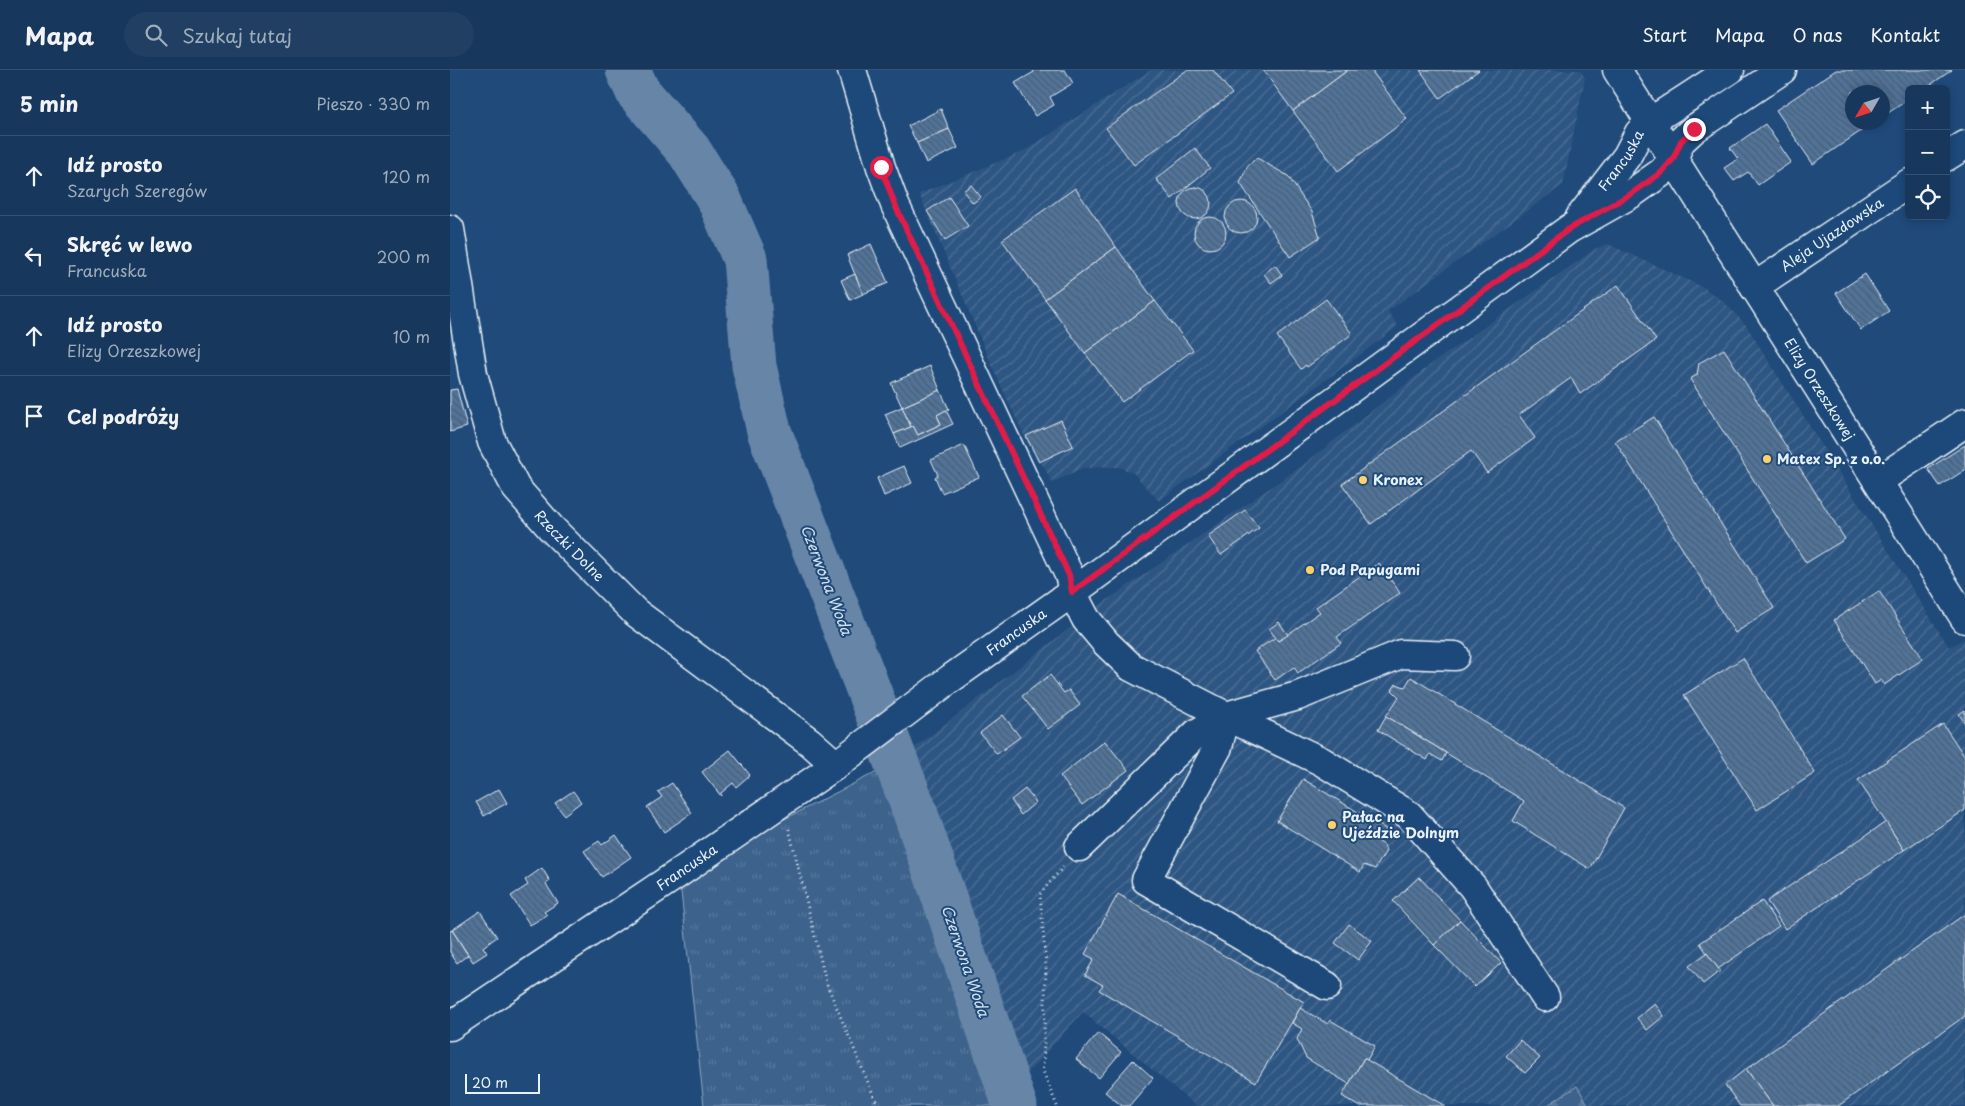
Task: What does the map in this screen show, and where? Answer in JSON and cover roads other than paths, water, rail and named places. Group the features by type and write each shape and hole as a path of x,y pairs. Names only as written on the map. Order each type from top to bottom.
{"street":[{"path":"852,70 881,167 895,205 1069,575 1072,592 1086,619 1106,643 1131,667 1226,716 1321,760 1409,815 1473,887 1545,997"},
{"name":"Elizy Orzeszkowej","path":"1617,70 1965,619"},
{"path":"1673,159 1681,141 1694,129 1782,70"},
{"path":"1650,122 1715,74"},
{"name":"Francuska","path":"1575,225 1627,156 1639,133 1650,122"},
{"path":"1950,155 1965,145"},
{"name":"Francuska","path":"450,1026 836,765 950,679 1575,225 1631,194 1662,172 1673,159"},
{"name":"Aleja Ujazdowska","path":"1754,287 1905,186"},
{"name":"Rzeczki Dolne","path":"450,230 473,374 492,442 516,488 551,528 635,612 810,742 836,765"},
{"path":"1878,481 1965,423"},
{"path":"1079,847 1197,733 1226,716 1298,696 1401,654 1455,656"},
{"path":"1226,716 1218,748 1146,880 1327,986"}],"waterway":[{"name":"Czerwona Woda","path":"628,70 638,92 689,151 719,199 745,259 754,366 769,431 913,806 1015,1106"}],"place":[{"name":"Matex Sp. z o.o.","path":"1767,459"},
{"name":"Kronex","path":"1363,480"},
{"name":"Pod Papugami","path":"1310,570"},
{"name":"Pałac na Ujeździe Dolnym","path":"1332,825"}]}
